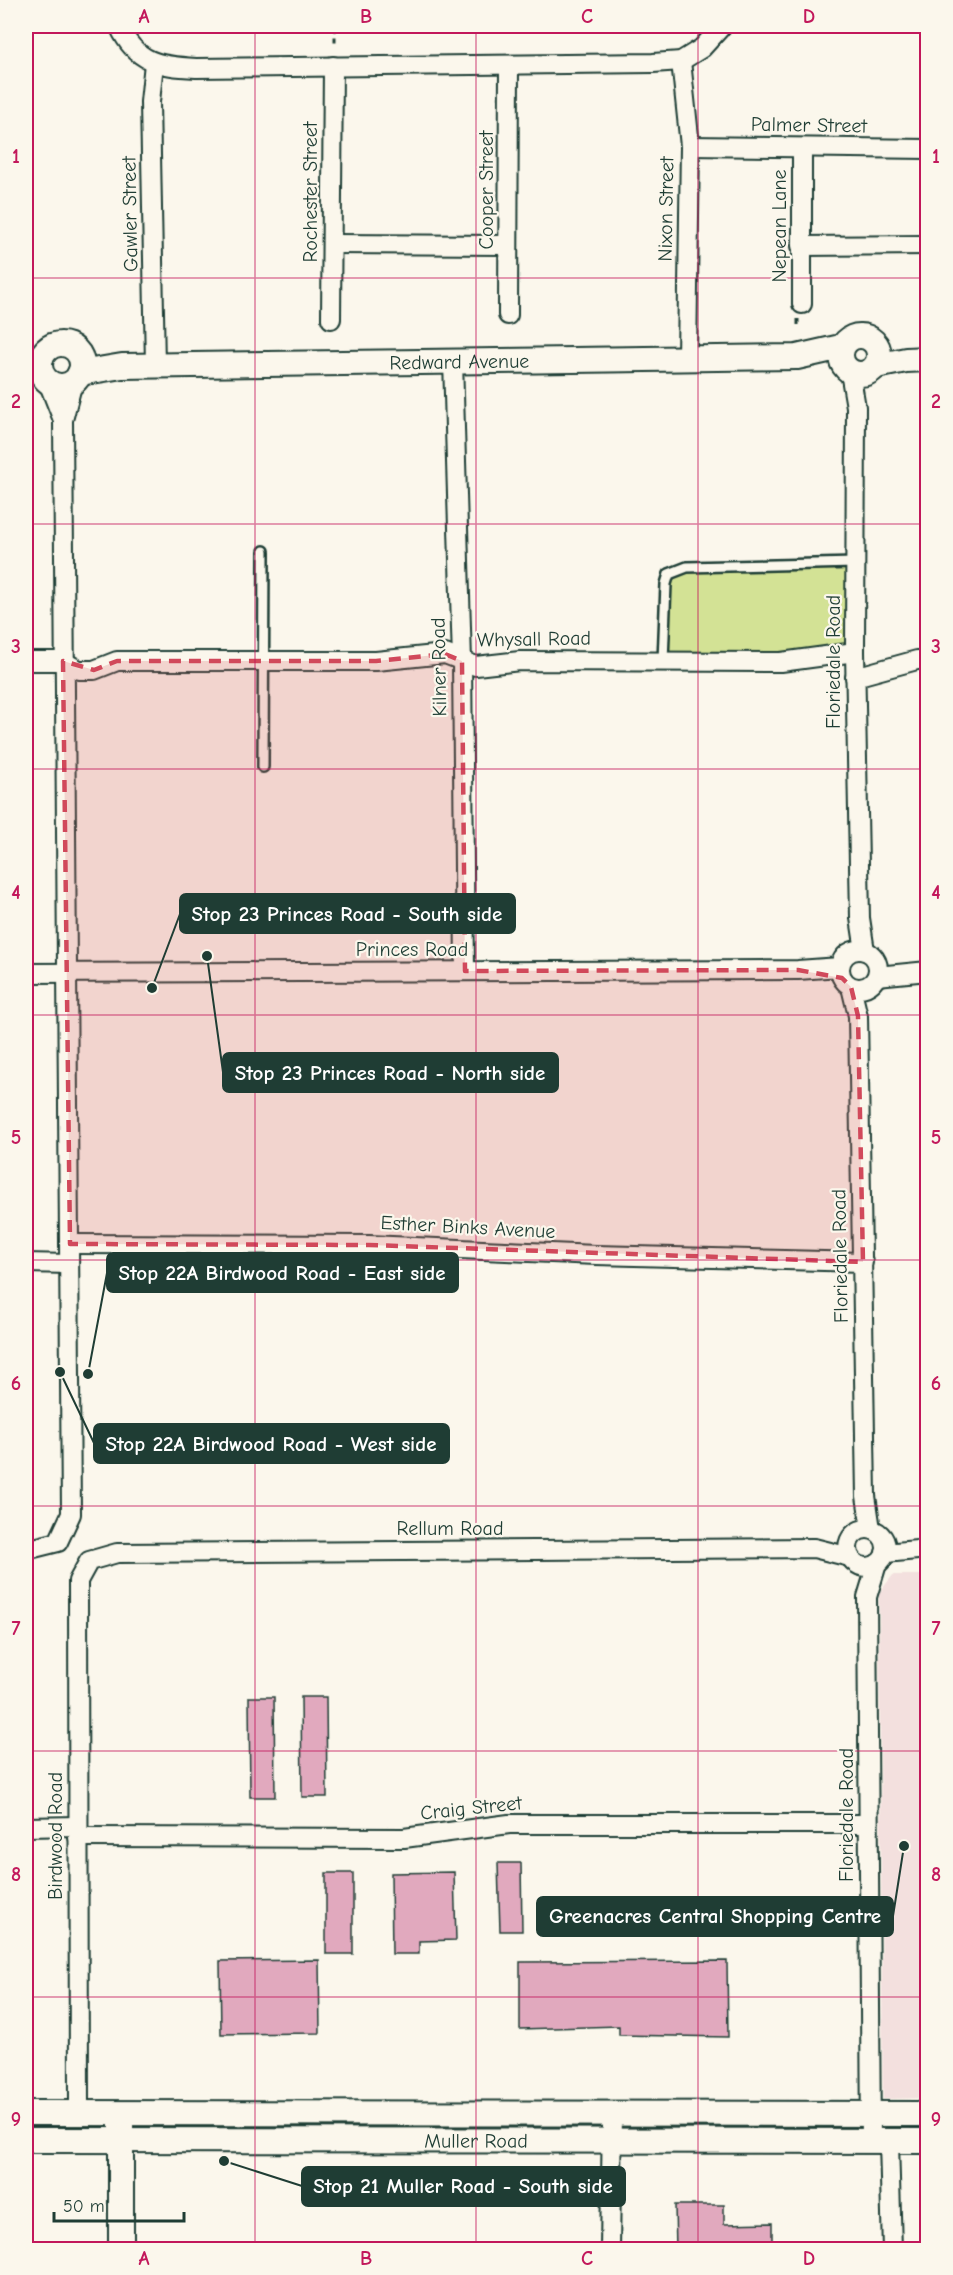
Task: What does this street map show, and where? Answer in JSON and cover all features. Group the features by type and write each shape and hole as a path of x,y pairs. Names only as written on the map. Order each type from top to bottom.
{"main road":[{"path":"60,344 70,347 77,370 60,386 37,369 51,347 60,344"},
{"name":"Redward Avenue","path":"77,370 155,365 687,358 797,357 858,362 917,359"},
{"name":"Muller Road","path":"26,2113 927,2114"},
{"path":"121,2113 121,2250"},
{"name":"Muller Road","path":"26,2140 927,2141"}],"street":[{"path":"119,26 138,54 154,63 196,68 681,61 702,48 722,26"},
{"name":"Nixon Street","path":"681,61 690,146 687,358"},
{"name":"Gawler Street","path":"154,63 150,102 155,365"},
{"name":"Cooper Street","path":"508,315 509,64"},
{"name":"Rochester Street","path":"331,319 333,66"},
{"name":"Palmer Street","path":"690,146 927,149"},
{"name":"Nepean Lane","path":"802,148 802,304"},
{"path":"332,244 508,245"},
{"path":"801,246 927,245"},
{"name":"Kilner Road","path":"453,362 462,661 465,971"},
{"name":"Floriedale Road","path":"858,362 855,677 866,1496 871,1542 867,1597 871,2114 880,2142 892,2250"},
{"path":"37,369 63,420"},
{"path":"26,1550 58,1542 71,1514 63,420 77,370"},
{"name":"Whysall Road","path":"26,662 63,661 79,670 94,670 117,661 376,661 445,654 476,666 519,661 782,662 855,652"},
{"path":"855,677 917,660 927,660"},
{"name":"Princes Road","path":"26,973 925,971"},
{"name":"Esther Binks Avenue","path":"70,1244 369,1245 596,1255 863,1262"},
{"path":"26,1263 69,1264"},
{"path":"853,1560 848,1550 871,1542 925,1549"},
{"name":"Rellum Road","path":"89,1561 117,1553 814,1548 871,1542 870,1566 814,1548"},
{"name":"Floriedale Road","path":"853,1560 867,1597"},
{"name":"Birdwood Road","path":"79,2113 78,1581 89,1561"},
{"name":"Craig Street","path":"26,1827 78,1832 404,1838 509,1824 868,1824"},
{"path":"610,2250 612,2113"}],"lane":[{"path":"263,767 264,551"},
{"path":"663,661 666,584 669,574 687,567 855,563"}],"path":[{"path":"335,26 335,46"},
{"path":"687,26 687,32"}],"highlighted area":[{"path":"445,654 462,661 465,971 798,970 842,978 851,987 858,1016 863,1262 369,1245 70,1244 63,661 94,670 117,661 376,661"}],"shaded area":[{"path":"893,1575 927,1575 927,2098 883,2099 879,1593"}],"green space":[{"path":"855,563 855,652 663,661 669,574 687,567"}],"building":[{"path":"249,1697 274,1697 275,1797 250,1797"},
{"path":"301,1697 326,1697 327,1797 302,1797"},
{"path":"498,1863 521,1863 522,1931 500,1931"},
{"path":"454,1872 456,1940 419,1941 419,1954 392,1954 391,1873"},
{"path":"326,1873 353,1873 353,1954 326,1954"},
{"path":"319,1960 320,2033 221,2034 220,1961"},
{"path":"727,1961 728,2037 619,2035 619,2026 520,2029 520,1962"},
{"path":"675,2205 724,2205 724,2224 772,2223 772,2250 676,2250"}],"place":[{"name":"Stop 23 Princes Road - North side","path":"207,956"},
{"name":"Stop 23 Princes Road - South side","path":"152,988"},
{"name":"Stop 22A Birdwood Road - West side","path":"60,1372"},
{"name":"Stop 22A Birdwood Road - East side","path":"88,1374"},
{"name":"Greenacres Central Shopping Centre","path":"904,1846"},
{"name":"Stop 21 Muller Road - South side","path":"224,2161"}]}
